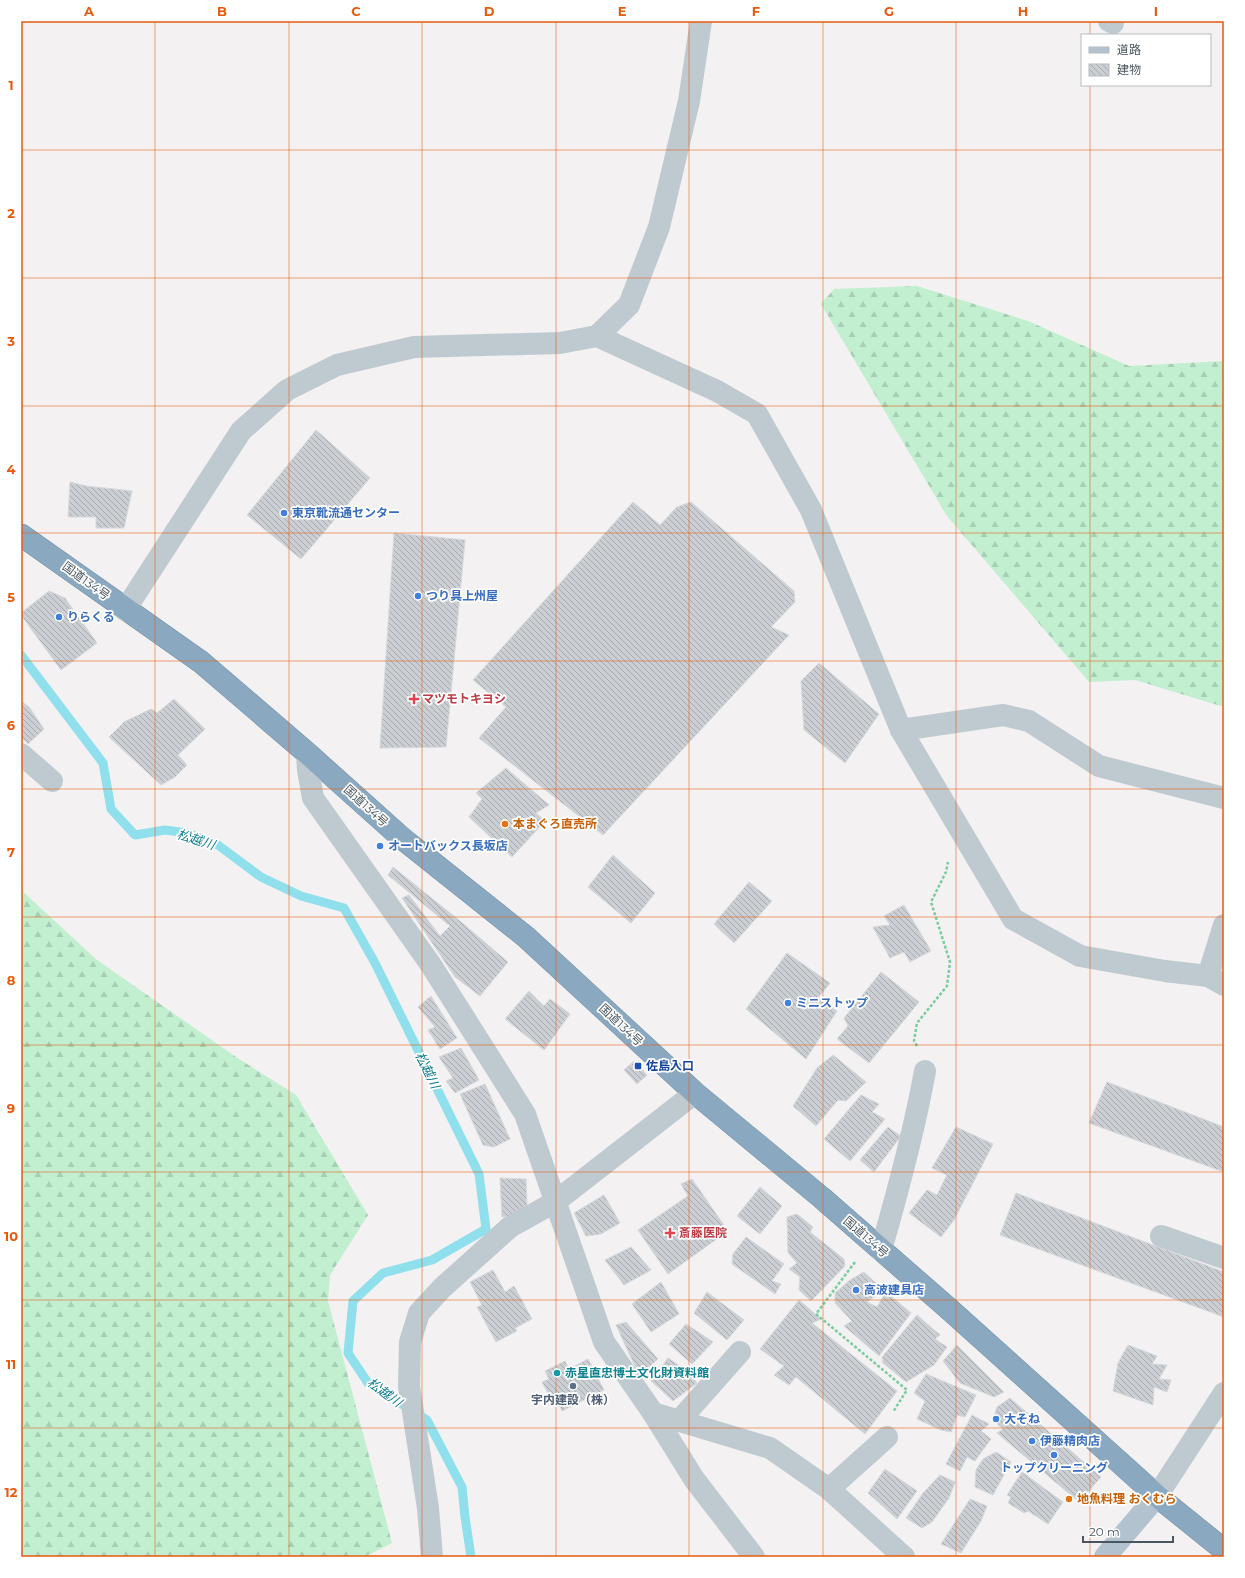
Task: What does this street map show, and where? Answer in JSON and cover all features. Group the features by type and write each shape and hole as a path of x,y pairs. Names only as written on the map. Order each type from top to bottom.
{"highway":[{"name":"国道134号","path":"21,535 201,662 307,753 403,839 526,937 695,1093 822,1198 1157,1496 1224,1550"}],"main road":[{"path":"1105,1557 1157,1496"}],"street":[{"path":"126,610 241,432 287,390 337,365 414,347 560,343 597,336 629,305 659,227 689,101 701,21"},
{"path":"597,336 717,391 757,414 811,510 901,730 1013,919 1080,956 1216,980 1224,925"},
{"path":"901,730 1003,716 1029,721 1099,766 1224,798"},
{"path":"307,753 308,770 313,798 431,965 525,1114 604,1342 653,1413 694,1479 754,1557"},
{"path":"21,754 52,781"},
{"path":"876,1246 905,1169 919,1107 925,1071"},
{"path":"432,1557 428,1508 409,1386 410,1342 419,1313 442,1288 510,1227 555,1202 695,1093"},
{"path":"1161,1236 1224,1258"},
{"path":"679,1421 740,1352"},
{"path":"1157,1496 1224,1393"},
{"path":"653,1413 770,1448 829,1489 904,1557"},
{"path":"829,1489 887,1438"}],"path":[{"path":"925,1071 914,1041 917,1023 947,986 950,962 930,902 946,872 957,824"},
{"path":"876,1246 816,1314 907,1390 883,1427 887,1438"}],"green space":[{"path":"917,286 1028,321 1129,366 1224,361 1224,707 1135,680 1089,682 947,516 821,304 834,289"},
{"path":"21,890 97,960 236,1057 296,1095 368,1215 330,1275 328,1301 392,1543 364,1557 21,1557"}],"building":[{"path":"316,430 370,478 301,559 247,515"},
{"path":"70,482 86,486 132,491 124,528 96,528 96,517 68,517"},
{"path":"633,502 660,525 677,507 691,502 794,591 795,602 771,627 789,635 603,835 479,738 506,707 473,680"},
{"path":"394,533 465,540 446,747 380,748"},
{"path":"49,591 65,598 97,643 61,670 21,615 21,613"},
{"path":"819,663 879,714 845,763 804,730 801,681"},
{"path":"174,699 205,729 178,755 187,765 175,777 161,785 109,737 124,722 151,709 157,713"},
{"path":"21,701 29,707 44,729 28,744 21,737"},
{"path":"506,768 549,805 536,813 545,821 512,857 469,817 482,799 476,793"},
{"path":"613,855 655,893 631,923 588,887"},
{"path":"393,867 508,962 480,996 455,977 402,898 409,895 440,936 450,926 388,875"},
{"path":"749,882 772,901 734,943 714,924"},
{"path":"904,905 931,951 910,962 904,952 890,958 873,927 890,925 884,916"},
{"name":"ミニストップ","path":"787,953 830,983 818,998 837,1011 806,1059 746,1009"},
{"path":"881,972 919,1002 869,1063 837,1039 848,1026 844,1018"},
{"path":"529,991 544,1006 550,999 570,1014 544,1050 505,1019"},
{"path":"431,996 457,1038 440,1049 428,1030 435,1027 418,1007"},
{"path":"461,1048 479,1080 455,1093 446,1081 453,1078 439,1057"},
{"path":"833,1055 866,1082 846,1101 838,1100 816,1126 793,1106 817,1068"},
{"path":"634,1061 647,1075 637,1084 624,1070"},
{"path":"1107,1082 1224,1127 1224,1172 1089,1123"},
{"path":"485,1084 510,1139 494,1147 483,1145 460,1094"},
{"path":"861,1095 879,1104 872,1112 885,1119 850,1161 824,1139"},
{"path":"888,1127 901,1136 874,1172 860,1160"},
{"path":"956,1127 993,1144 954,1220 941,1237 909,1213 927,1190 937,1195 947,1175 932,1168"},
{"path":"500,1178 526,1179 527,1205 520,1216 502,1217"},
{"path":"692,1179 728,1231 668,1274 638,1230 688,1196 681,1184"},
{"path":"760,1187 782,1206 760,1234 737,1216"},
{"path":"1016,1193 1224,1272 1224,1317 1000,1235"},
{"path":"604,1195 620,1223 601,1234 586,1236 574,1213"},
{"path":"797,1214 813,1227 810,1232 844,1259 845,1266 811,1301 799,1290 800,1277 789,1269 797,1263 788,1253 787,1217"},
{"path":"746,1237 784,1264 772,1281 781,1284 775,1294 732,1264 733,1254"},
{"path":"631,1247 651,1270 624,1285 605,1260"},
{"path":"493,1270 505,1292 514,1286 532,1319 515,1328 517,1331 496,1342 477,1307 482,1305 470,1282"},
{"path":"864,1272 883,1290 867,1302 877,1307 886,1292 911,1313 879,1356 844,1326 852,1321 835,1303 835,1293 850,1280"},
{"path":"661,1282 679,1314 651,1332 632,1304"},
{"path":"707,1292 744,1320 727,1340 694,1313"},
{"path":"799,1300 821,1319 812,1323 897,1391 865,1434 796,1377 789,1385 774,1375 784,1366 760,1349"},
{"path":"917,1315 940,1335 935,1339 947,1347 934,1365 906,1382 883,1363 882,1357"},
{"path":"626,1322 658,1359 639,1375 616,1325"},
{"path":"686,1324 713,1342 692,1364 669,1344"},
{"path":"957,1345 1004,1392 994,1397 960,1383 943,1361"},
{"path":"1128,1345 1157,1356 1152,1364 1167,1365 1159,1379 1171,1380 1167,1392 1154,1387 1153,1405 1113,1391 1118,1363"},
{"path":"668,1358 689,1372 697,1383 673,1401 651,1381"},
{"name":"宇内建設（株）","path":"588,1359 604,1390 562,1411 558,1403 554,1405 542,1382 549,1379 545,1371 565,1361 569,1369"},
{"path":"926,1374 976,1395 965,1417 957,1415 951,1432 941,1430 917,1419 925,1401 914,1393"},
{"path":"1010,1398 1101,1477 1079,1502 997,1433 1003,1429 993,1420 997,1407"},
{"path":"972,1415 989,1424 981,1431 991,1439 975,1461 967,1457 960,1471 946,1464"},
{"path":"996,1452 1011,1462 993,1495 975,1487 976,1470 983,1459"},
{"path":"885,1469 917,1491 897,1519 868,1493"},
{"path":"1022,1472 1063,1502 1048,1524 1028,1511 1024,1513 1008,1503 1011,1497 1007,1495"},
{"path":"940,1475 955,1482 949,1498 932,1522 922,1528 906,1518 923,1493"},
{"path":"970,1499 987,1506 981,1521 961,1553 941,1544"}],"waterway":[{"name":"松越川","path":"21,655 103,763 111,809 135,835 165,830 187,833 218,845 261,877 301,896 344,908 375,963 479,1174 486,1229 432,1260 383,1273 353,1301 348,1353 368,1383 427,1420 462,1487 471,1557"}],"place":[{"name":"東京靴流通センター","path":"284,513"},
{"name":"つり具上州屋","path":"418,596"},
{"name":"りらくる","path":"59,617"},
{"name":"マツモトキヨシ","path":"414,699"},
{"name":"本まぐろ直売所","path":"505,824"},
{"name":"オートバックス長坂店","path":"380,846"},
{"name":"ミニストップ","path":"788,1003"},
{"name":"佐島入口","path":"638,1066"},
{"name":"斎藤医院","path":"670,1233"},
{"name":"高波建具店","path":"856,1290"},
{"name":"赤星直忠博士文化財資料館","path":"557,1373"},
{"name":"宇内建設（株）","path":"573,1386"},
{"name":"大そね","path":"996,1419"},
{"name":"伊藤精肉店","path":"1032,1441"},
{"name":"トップクリーニング","path":"1054,1455"},
{"name":"地魚料理 おくむら","path":"1069,1499"}]}
